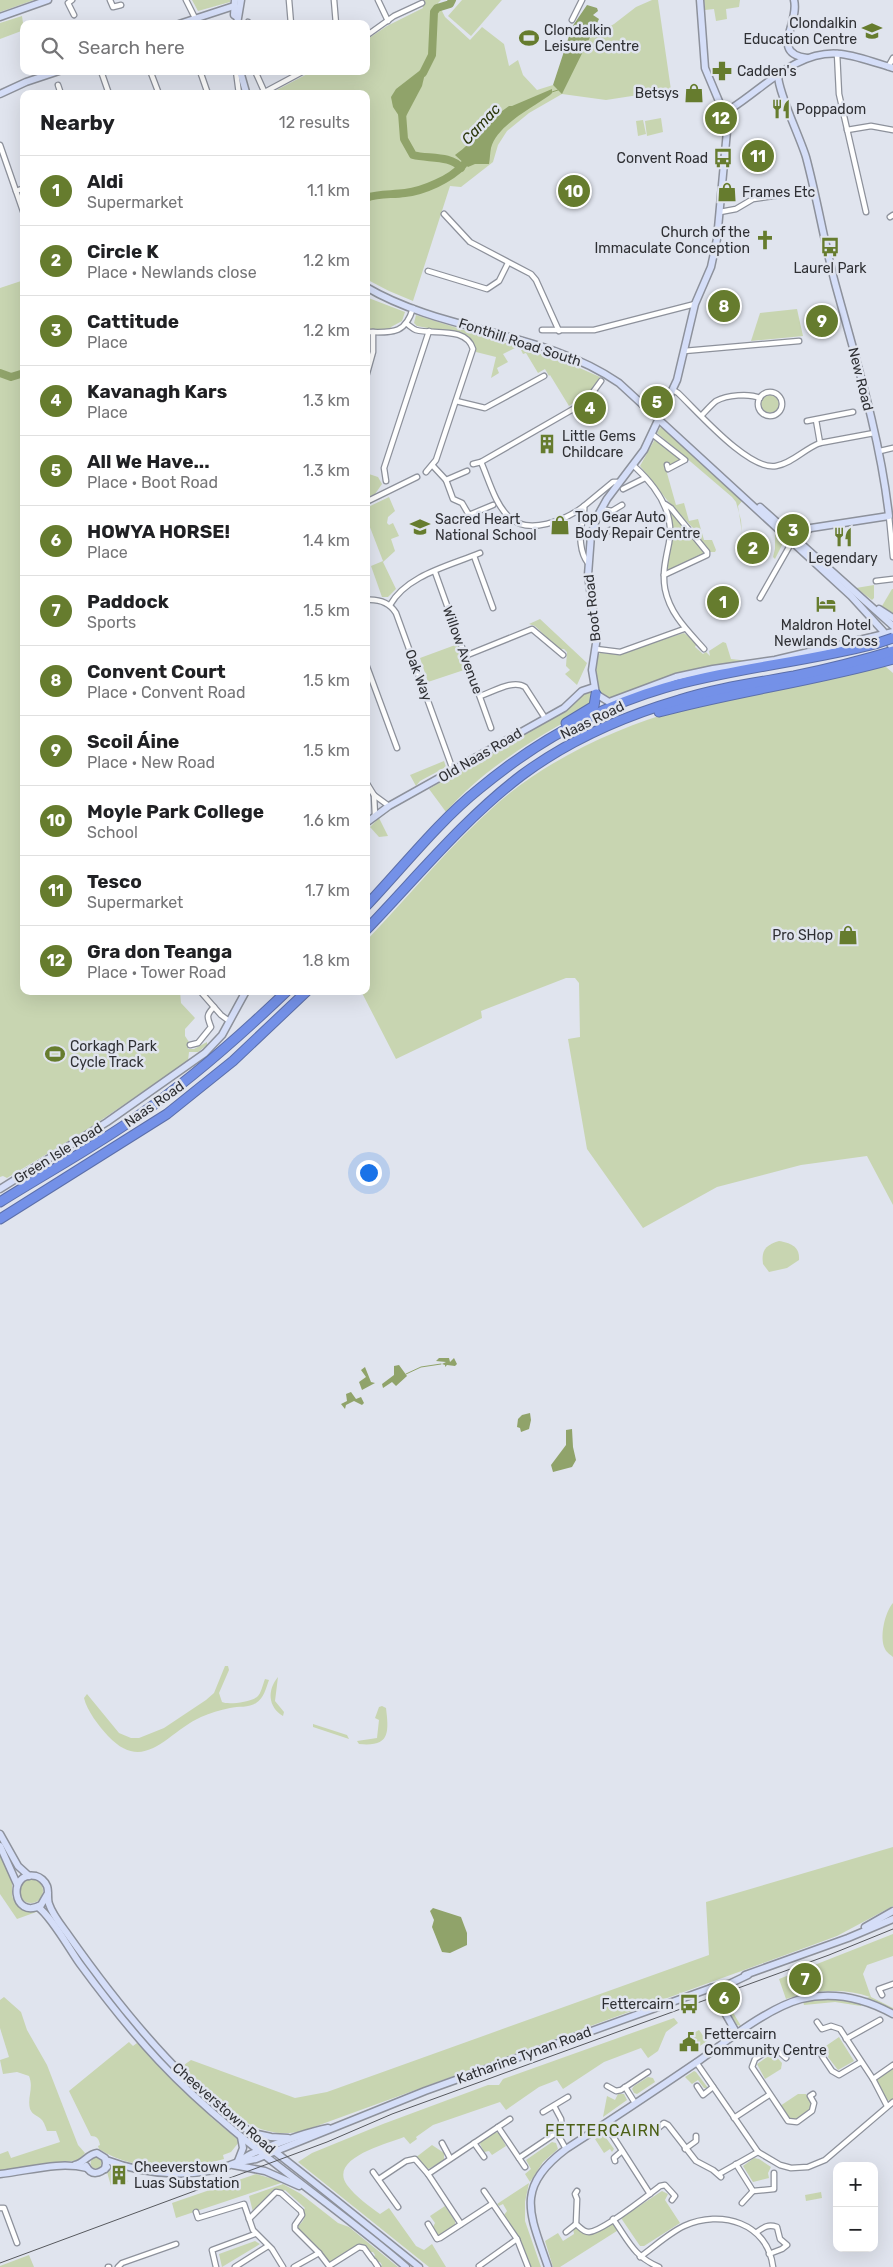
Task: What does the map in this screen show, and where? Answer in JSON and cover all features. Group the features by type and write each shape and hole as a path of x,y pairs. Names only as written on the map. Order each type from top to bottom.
{"highway":[{"name":"Naas Road","path":"370,902 464,802 524,754 591,716 639,696 693,680 807,660 887,635"},
{"path":"888,661 893,650"},
{"name":"Naas Road","path":"370,926 474,816 499,794 534,766 601,729 698,701 816,678 888,661"},
{"path":"591,716 658,686 690,676 738,666"},
{"path":"524,754 542,738 594,706 595,691"},
{"name":"Naas Road","path":"0,1202 131,1121 164,1097 246,1031 283,995"},
{"name":"Naas Road","path":"0,1219 167,1114 233,1061 303,995"}],"main road":[{"path":"0,17 48,0"},
{"path":"190,20 248,0"},
{"path":"700,0 703,61 710,84 726,118"},
{"path":"794,64 794,56 789,50 787,40 795,14 796,1"},
{"path":"237,20 234,15 238,2"},
{"path":"695,304 714,258 720,212 724,127 726,118 732,108 794,64 806,58 837,53 890,68"},
{"path":"794,56 806,58"},
{"path":"0,94 47,75"},
{"path":"239,75 244,90"},
{"name":"New Road","path":"775,77 800,137 806,158 835,280 860,367 874,433 880,451 889,516"},
{"path":"721,108 732,108"},
{"name":"Fonthill Road South","path":"370,288 413,308 586,363 619,383 728,482 739,488 793,539 875,621 887,635 893,650"},
{"name":"Boot Road","path":"595,691 592,670 596,649 596,630 588,563 591,535 601,509 622,485 634,466 673,390 695,304"},
{"path":"645,406 657,407 667,402"},
{"path":"793,539 810,528 889,516"},
{"name":"Fonthill Road South","path":"793,539 893,627"},
{"path":"865,601 893,618"},
{"path":"864,640 874,639 875,621"},
{"name":"Naas Road","path":"887,635 893,627"},
{"path":"595,691 609,702 676,677 864,640 893,632"},
{"name":"Old Naas Road","path":"370,820 389,806 569,705 582,691 595,691"},
{"name":"Green Isle Road","path":"0,1189 107,1122 192,1062 216,1041 244,995"},
{"name":"Cheeverstown Road","path":"0,1834 18,1866 29,1876 40,1878 44,1881 53,1912 130,2017 188,2079 247,2131 417,2266"},
{"name":"Cheeverstown Road","path":"0,1846 17,1884 16,1895 22,1904 32,1908 38,1907 139,2038 201,2102 240,2136 406,2267"},
{"path":"17,1884 24,1877 29,1876"},
{"path":"38,1907 45,1902 48,1893"},
{"name":"Katharine Tynan Road","path":"838,1942 893,1911"},
{"name":"Katharine Tynan Road","path":"235,2163 259,2151 272,2150 425,2091 713,1988 728,1985 748,1975 838,1942 893,1918"},
{"path":"713,1988 736,2034"},
{"path":"548,2267 533,2225 531,2197 534,2184 543,2168 566,2149 736,2034 788,2004 816,1997 851,1997 873,2004 893,2014"},
{"name":"Katharine Tynan Road","path":"272,2150 315,2130 334,2127"},
{"path":"247,2131 271,2137 295,2138"},
{"path":"235,2163 241,2156 243,2148 240,2136"},
{"path":"0,2174 76,2165 97,2153 115,2164 145,2171 170,2173 208,2170 247,2162 266,2155 272,2150"},
{"path":"86,2160 87,2168"},
{"path":"105,2169 106,2160"},
{"path":"235,2163 265,2171 307,2189"},
{"path":"76,2165 87,2168 94,2174 115,2164"}],"street":[{"path":"72,0 68,3 74,15"},
{"path":"110,0 113,7 121,5"},
{"path":"186,0 195,18"},
{"path":"290,0 291,20"},
{"path":"334,0 336,20"},
{"path":"378,0 388,21"},
{"path":"572,20 582,0"},
{"path":"370,33 388,21 422,3"},
{"path":"837,53 837,79 866,212"},
{"path":"890,68 893,58"},
{"path":"102,75 108,90"},
{"path":"153,75 158,90"},
{"path":"201,75 207,90"},
{"path":"256,75 262,90"},
{"path":"267,90 296,75"},
{"path":"58,85 60,90"},
{"path":"847,130 871,126 893,130"},
{"path":"0,145 1,155 20,202"},
{"path":"16,191 20,190"},
{"path":"720,212 736,209 753,199 787,194"},
{"path":"444,214 470,242 531,274 536,280 559,331"},
{"path":"428,271 487,289 499,281 508,263"},
{"path":"542,330 594,330 695,304"},
{"path":"370,363 373,352 373,332 397,331 407,324 413,308"},
{"path":"407,324 416,330 438,331 460,337 472,344 472,355 433,466 426,472"},
{"path":"386,481 384,468 429,331"},
{"path":"684,351 798,341"},
{"path":"456,401 485,408 544,376"},
{"path":"473,464 481,462 575,408 588,399 601,381"},
{"path":"673,390 756,464 776,466 790,462 812,446 820,443 874,433"},
{"path":"765,393 776,394 781,400 780,410 771,416 764,414 758,405 760,398 765,393"},
{"path":"702,415 714,402 722,398 754,395 760,398"},
{"path":"807,421 853,412"},
{"path":"816,420 820,443"},
{"path":"652,434 685,460 668,469 667,465"},
{"path":"880,451 893,448"},
{"path":"481,462 502,509 511,519 532,525 552,523 573,514 613,482 622,485 645,478"},
{"path":"433,466 446,480 453,499 462,503 469,515 493,504"},
{"path":"634,466 708,552 707,555 664,575"},
{"path":"446,480 467,471"},
{"path":"370,500 417,477"},
{"path":"665,504 670,526 664,588 671,609 684,629 704,649"},
{"path":"601,509 612,511 622,505"},
{"path":"584,506 585,511 580,532 584,558 588,563"},
{"name":"New Road","path":"889,516 893,557"},
{"path":"591,535 600,536 610,530"},
{"path":"760,598 793,539"},
{"path":"370,600 390,605 408,583 480,553"},
{"path":"474,556 493,608"},
{"name":"Willow Avenue","path":"435,572 491,728"},
{"path":"876,580 893,579"},
{"name":"Oak Way","path":"390,605 396,613 453,770"},
{"path":"465,656 532,629 563,655"},
{"path":"596,649 620,652 684,629"},
{"path":"370,675 397,748"},
{"path":"480,696 521,684 525,687 545,718"},
{"path":"370,789 374,795 389,806"},
{"path":"374,795 375,816"},
{"path":"204,995 229,1021"},
{"path":"190,1045 198,1043 211,1027 207,1014 214,1007"},
{"path":"882,1995 879,1989 893,1984"},
{"path":"846,2039 880,2020"},
{"path":"817,2022 822,2029 829,2026 837,2027 873,2079 887,2106"},
{"path":"786,2058 777,2050 770,2049 753,2061 753,2070 787,2120 795,2122 812,2111 814,2103 810,2096 813,2094"},
{"path":"822,2056 832,2071 839,2075 861,2062"},
{"path":"696,2062 758,2152 780,2165 791,2168 816,2165 838,2151 893,2102"},
{"path":"873,2079 893,2065"},
{"path":"607,2086 616,2091 625,2088 648,2072"},
{"path":"697,2086 703,2095 713,2087"},
{"path":"625,2088 635,2103"},
{"path":"734,2118 769,2095"},
{"path":"543,2112 568,2097"},
{"path":"519,2158 562,2129 563,2124 554,2106"},
{"path":"428,2174 510,2119"},
{"path":"605,2124 650,2194"},
{"path":"656,2130 666,2124 696,2161 720,2176 736,2164 758,2152"},
{"path":"498,2127 525,2167"},
{"path":"557,2132 566,2149"},
{"path":"685,2149 696,2140 696,2136"},
{"path":"442,2143 450,2158"},
{"path":"474,2143 484,2158"},
{"path":"615,2161 614,2158 622,2151"},
{"path":"379,2179 411,2159 418,2162 461,2224"},
{"path":"736,2164 753,2191"},
{"path":"373,2172 398,2207"},
{"path":"742,2203 753,2191 774,2190 774,2173"},
{"path":"576,2224 584,2231 589,2232 613,2219 665,2185 675,2196 672,2200"},
{"path":"484,2190 517,2240 528,2267"},
{"path":"566,2232 576,2224 577,2199 575,2194 577,2191"},
{"path":"249,2219 274,2193 279,2192 301,2211 302,2215 295,2225 295,2229 319,2253 327,2265 333,2266 359,2247 364,2248 378,2267"},
{"path":"196,2212 198,2218 241,2204 245,2206 255,2234 268,2246 283,2267"},
{"path":"428,2224 437,2239 492,2204"},
{"path":"0,2208 4,2208 16,2243"},
{"path":"613,2219 640,2257 659,2267"},
{"path":"640,2257 683,2227 703,2221 733,2220 757,2232 766,2245 772,2267"},
{"path":"757,2232 767,2226 777,2227 780,2238 786,2242 787,2244 782,2249 769,2254"},
{"path":"216,2267 212,2250 255,2234"},
{"path":"476,2261 480,2266 517,2240"},
{"path":"118,2267 122,2263 176,2244"},
{"path":"235,2267 268,2246"},
{"path":"294,2267 319,2253"}],"shaded area":[{"path":"0,0 34,0 0,12"},
{"path":"192,0 230,0 230,2 198,11"},
{"path":"420,0 441,0 438,3 445,17 470,40 482,27 504,44 509,66 518,60 523,75 537,90 553,85 562,93 588,39 614,24 636,7 652,0 658,0 671,90 606,100 562,94 529,113 507,131 498,145 493,162 461,187 450,186 413,301 370,281 370,90 277,90 305,75 370,75 370,37 387,26 423,8"},
{"path":"462,0 502,0 471,36 448,16"},
{"path":"704,0 740,0 739,7 726,9 727,19 716,21 714,9 705,10"},
{"path":"587,5 597,8 598,11 593,15 599,19 562,94 553,85 572,27"},
{"path":"22,16 20,32 0,39 0,23"},
{"path":"427,65 422,86 403,122 393,107 391,97 396,89"},
{"path":"552,89 550,95 516,118 500,132 491,148 489,164 475,164 468,167 455,155 509,106"},
{"path":"661,118 663,132 647,136 645,121"},
{"path":"643,120 646,134 638,136 636,121"},
{"path":"20,281 20,995 180,995 181,1003 195,1018 185,1029 185,1036 189,1042 188,1049 194,1049 207,1042 207,1045 198,1052 189,1052 188,1061 88,1129 7,1178 0,1177 0,288"},
{"path":"370,299 405,312 402,321 390,329 370,329"},
{"path":"797,309 803,336 751,341 760,313"},
{"path":"416,315 517,347 503,354 508,362 497,368 499,373 491,378 496,357 476,352 475,346 464,335 417,326 414,323"},
{"path":"520,348 566,362 600,377 591,390 569,406 545,369 538,373 526,353 523,354"},
{"path":"770,395 778,400 779,404 774,412 770,413 762,408 761,404 766,396"},
{"path":"662,425 742,501 738,506 739,513 736,502 732,497 657,433"},
{"path":"655,439 679,459 678,463 665,466 676,505 684,503 689,521 698,519 704,540 712,540 715,552 709,552 692,527 667,500 640,466"},
{"path":"370,474 378,477 382,484 375,494 370,496"},
{"path":"389,497 395,511 388,517 387,523 389,525 393,523 399,536 391,539 395,551 383,562 396,589 388,597 382,597 371,566 383,561 370,527 370,506"},
{"path":"669,508 705,550 704,553 665,573 672,526"},
{"path":"775,532 784,541 775,559 773,557"},
{"path":"874,585 874,598 872,600 856,588"},
{"path":"893,589 893,615 882,606"},
{"path":"540,619 587,663 577,685 565,674 570,670 566,666 567,652 564,649 559,649 535,626 529,624"},
{"path":"684,633 697,643 695,647 703,654 706,652 710,656 709,651 723,642 726,643 731,659 749,661 715,667 611,700 604,698 596,682 594,670 600,653 617,654"},
{"path":"458,644 467,669 428,682 420,658"},
{"path":"886,667 893,673 893,1205 867,1156 801,1165 717,1187 643,1228 587,1149 568,1039 580,1037 579,983 575,978 566,978 481,1011 482,1018 396,1059 363,995 370,995 370,937 447,852 499,802 540,771 562,758 609,735 658,716 732,697"},
{"path":"592,688 590,707 495,767 477,781 446,812 429,789 556,714"},
{"path":"444,761 446,767 420,781 416,786 410,775"},
{"path":"379,818 388,836 379,837 370,827"},
{"path":"779,1241 794,1246 798,1251 799,1260 787,1268 769,1272 763,1264 763,1255 768,1246"},
{"path":"439,1358 449,1358 450,1362 454,1358 457,1364 445,1367 442,1364 446,1362 436,1361"},
{"path":"399,1365 407,1376 396,1386 392,1382 383,1388 382,1384 394,1375 394,1366"},
{"path":"365,1367 371,1382 375,1383 362,1390 359,1382 366,1377 361,1370"},
{"path":"351,1392 356,1399 361,1397 364,1403 362,1405 354,1401 346,1405 345,1409 341,1404 347,1401 346,1394"},
{"path":"530,1413 529,1429 521,1432 520,1428 517,1427 518,1419 522,1415"},
{"path":"572,1429 576,1460 572,1467 553,1472 551,1465 566,1445 566,1430"},
{"path":"893,1603 893,1657 883,1644 883,1632 885,1618"},
{"path":"225,1666 228,1666 229,1670 219,1693 222,1702 234,1703 254,1699 260,1694 265,1679 269,1680 259,1701 250,1706 233,1707 201,1717 156,1747 145,1751 133,1752 121,1747 108,1736 97,1723 84,1698 87,1694 119,1733 131,1738 139,1738 164,1728 206,1700 214,1693"},
{"path":"278,1677 275,1701 284,1712 283,1716 274,1708 271,1698 272,1687"},
{"path":"379,1707 386,1708 387,1731 382,1741 359,1744 357,1741 377,1738 379,1720 375,1718"},
{"path":"313,1724 347,1735 349,1739 313,1727"},
{"path":"893,1847 893,1906 837,1936 303,2131 284,2133 266,2131 250,2124 235,2116 181,2067 191,2060 295,2098 327,2092 709,1955 706,1902"},
{"path":"0,1850 12,1879 12,1896 14,1901 25,1909 39,1911 17,1919 0,1894"},
{"path":"31,1879 36,1880 42,1886 42,1896 36,1902 31,1903 26,1902 20,1896 19,1891 20,1886 26,1880"},
{"path":"433,1908 461,1917 467,1933 467,1945 450,1953 442,1952 432,1927 434,1920 430,1911"},
{"path":"893,1934 893,1956 867,1965 863,1974 871,1997 893,2008 893,2011 866,1998 870,1997 849,1992 817,1992 786,1999 779,1979"},
{"path":"4,1997 21,2012 27,2030 47,2065 78,2145 85,2153 79,2160 0,2171 0,2154 8,2151 11,2158 60,2142 56,2131 47,2131 43,2121 30,2109 31,2085 29,2076 17,2072 3,2074 0,2060 9,2057 0,2028 0,2000"},
{"path":"725,1999 741,2026 737,2025 723,2000"},
{"path":"838,1999 862,2003 861,2006 835,2002 804,2005 803,2002"},
{"path":"674,2018 678,2023 666,2032 658,2051 648,2058 641,2048 604,2062 563,2089 557,2080 539,2087 506,2110 500,2102 433,2125 416,2137 417,2139 410,2144 404,2137 373,2148 352,2160 346,2167 343,2175 347,2185 354,2193 380,2214 389,2208 416,2246 424,2250 432,2244 446,2267 429,2267 298,2162 312,2153 383,2124 488,2085 499,2085 503,2079"},
{"path":"699,2030 707,2041 700,2046 692,2034"},
{"path":"839,2037 854,2061 838,2070 828,2057 829,2054 826,2049 821,2052 820,2050"},
{"path":"129,2042 133,2046 137,2043 212,2118 237,2139 239,2142 231,2152 223,2155 224,2159 177,2167 160,2167 128,2162 99,2149 98,2140 96,2137 91,2136 69,2091"},
{"path":"773,2053 782,2063 781,2069 765,2079 757,2064"},
{"path":"893,2067 893,2100 890,2101 885,2099 876,2079"},
{"path":"694,2071 708,2088 704,2088 698,2080 692,2084 685,2077"},
{"path":"648,2077 653,2078 655,2082 637,2094 634,2093 632,2089 634,2086"},
{"path":"618,2094 624,2094 627,2100 603,2117 607,2096 615,2100"},
{"path":"798,2094 806,2094 812,2104 810,2111 795,2120 790,2119 780,2106"},
{"path":"495,2132 499,2133 506,2146 492,2155 489,2151 484,2152 480,2144 481,2141"},
{"path":"604,2135 614,2149 612,2152 610,2149 604,2153 595,2139"},
{"path":"552,2142 556,2143 558,2149 543,2162 530,2182 525,2174 531,2169 526,2160"},
{"path":"432,2145 444,2153 444,2161 428,2169 415,2158"},
{"path":"96,2157 102,2163 96,2169 90,2163"},
{"path":"754,2158 771,2167 768,2173 769,2178 753,2182 743,2166"},
{"path":"113,2169 132,2173 112,2170 111,2178 129,2181 111,2186 107,2172"},
{"path":"256,2174 284,2182 176,2218 172,2203"},
{"path":"529,2183 525,2202 525,2221 541,2267 530,2267 518,2236 504,2215 507,2211 503,2204 499,2206 497,2204"},
{"path":"283,2184 301,2194 338,2223 349,2227 398,2267 380,2267 382,2265 373,2258 375,2255 373,2252 369,2252 363,2247 354,2247 330,2264 297,2228 304,2219 303,2211 305,2208 285,2190 282,2192 271,2192 253,2212 249,2196"},
{"path":"662,2191 668,2194 665,2200 680,2223 644,2246 640,2246 621,2218"},
{"path":"821,2192 822,2198 806,2201 805,2195"},
{"path":"445,2206 455,2221 455,2226 439,2236 432,2229 435,2223 430,2216"},
{"path":"615,2223 620,2229 560,2267 553,2267 545,2241 558,2233 563,2241 574,2234 573,2228 576,2227 582,2232 591,2234"},
{"path":"255,2241 260,2244 222,2267 219,2254"},
{"path":"29,2255 34,2267 0,2267 0,2266"}],"waterway":[{"name":"Camac","path":"423,73 432,55 434,12 437,8 450,4 452,0"},
{"name":"Camac","path":"552,92 558,90"},
{"name":"Camac","path":"402,113 404,139 413,155 445,159 457,164 461,168"},
{"name":"Camac","path":"370,197 420,190 436,184 463,165"},
{"name":"Camac","path":"0,373 11,377 20,374"},
{"path":"406,1374 421,1367 441,1364"}],"tram line":[{"path":"0,2263 327,2142 392,2114 829,1955 893,1929"}],"place":[{"name":"Clondalkin Education Centre","path":"872,31"},
{"name":"Clondalkin Leisure Centre","path":"529,38"},
{"name":"Cadden's","path":"722,71"},
{"name":"Betsys","path":"694,93"},
{"name":"Poppadom","path":"781,109"},
{"name":"Gra don Teanga","path":"721,118"},
{"name":"Tesco","path":"758,156"},
{"name":"Convent Road","path":"723,158"},
{"name":"Moyle Park College","path":"574,191"},
{"name":"Frames Etc","path":"727,192"},
{"name":"Church of the Immaculate Conception","path":"765,240"},
{"name":"Laurel Park","path":"830,247"},
{"name":"Convent Court","path":"724,306"},
{"name":"Scoil Áine","path":"822,321"},
{"name":"All We Have...","path":"657,402"},
{"name":"Kavanagh Kars","path":"590,408"},
{"name":"Little Gems Childcare","path":"547,444"},
{"name":"Top Gear Auto Body Repair Centre","path":"560,525"},
{"name":"Sacred Heart National School","path":"420,527"},
{"name":"Cattitude","path":"793,530"},
{"name":"Legendary","path":"843,537"},
{"name":"Circle K","path":"753,548"},
{"name":"Aldi","path":"723,602"},
{"name":"Maldron Hotel Newlands Cross","path":"826,604"},
{"name":"Pro SHop","path":"848,935"},
{"name":"Corkagh Park Cycle Track","path":"55,1054"},
{"name":"Paddock","path":"805,1979"},
{"name":"HOWYA HORSE!","path":"724,1998"},
{"name":"Fettercairn","path":"689,2004"},
{"name":"Fettercairn Community Centre","path":"689,2042"},
{"name":"Cheeverstown Luas Substation","path":"119,2175"}],"district":[{"name":"FETTERCAIRN","path":"603,2130"}]}
